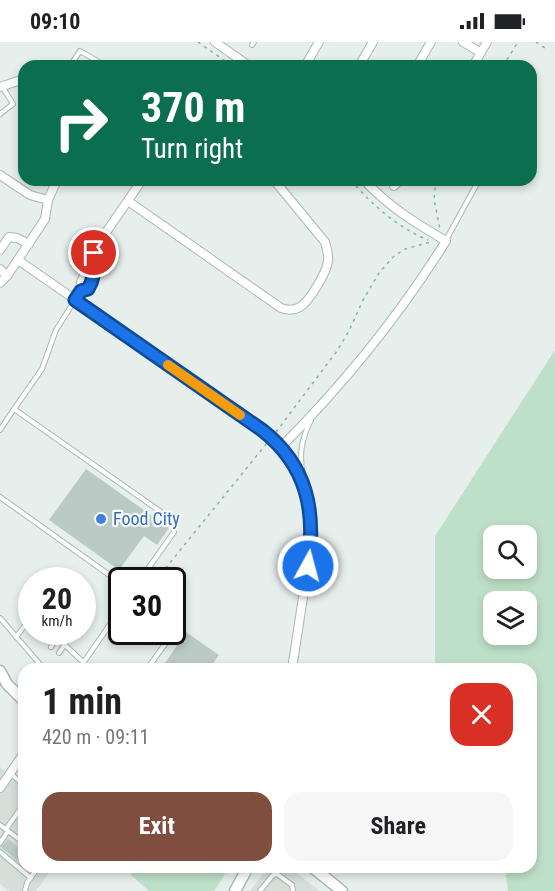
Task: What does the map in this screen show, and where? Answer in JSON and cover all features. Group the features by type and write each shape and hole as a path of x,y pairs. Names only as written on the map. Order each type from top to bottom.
{"street":[{"path":"215,42 240,60"},
{"path":"308,60 319,42"},
{"path":"362,60 373,42"},
{"path":"420,60 431,42"},
{"path":"463,42 480,52"},
{"path":"476,60 487,42"},
{"path":"1,87 18,81"},
{"path":"0,176 30,195 48,200"},
{"path":"0,283 4,272 18,260 45,219 48,200 54,186"},
{"path":"75,300 81,291 88,289 95,275 93,266 96,247 138,186"},
{"path":"128,201 281,308 291,310 307,301 326,270 328,253 325,242 279,186"},
{"path":"281,447 316,412 381,335 405,304 446,241 402,215 370,186"},
{"path":"0,250 9,237 17,238 28,244"},
{"path":"18,260 281,447 305,486 310,509 311,544 293,663"},
{"path":"0,671 7,684 18,695"},
{"path":"0,788 5,776 18,760"},
{"path":"235,891 245,873"},
{"path":"320,873 342,891"}],"lane":[{"path":"74,60 80,51 96,60"},
{"path":"0,114 13,104 1,87"},
{"path":"446,241 476,186"},
{"path":"0,430 42,369 56,330 75,300"},
{"path":"14,409 174,521 174,532 149,567"},
{"path":"305,486 300,461 301,448 305,432 316,412"},
{"path":"0,497 108,574"},
{"path":"0,618 41,663"},
{"path":"65,645 83,662 108,627"},
{"path":"59,653 63,645"},
{"path":"151,663 164,645"},
{"path":"0,843 18,813"},
{"path":"0,825 17,838 13,843"},
{"path":"4,853 18,864"},
{"path":"26,873 30,878"},
{"path":"24,891 34,873"},
{"path":"260,891 273,875 277,874 292,885 293,891"}],"path":[{"path":"198,42 224,60"},
{"path":"507,60 518,42"},
{"path":"536,42 545,48"},
{"path":"435,186 434,199 441,228"},
{"path":"167,567 288,418 337,351 350,331 363,300 379,273 393,257 405,249 432,242"}],"shaded area":[{"path":"0,767 18,776 18,873 49,873 36,891 9,891 0,884"},
{"path":"297,873 319,891 250,891 263,874"}],"green space":[{"path":"555,350 555,891 508,891 506,873 537,873 537,663 435,663 435,536"},
{"path":"225,873 214,891 149,891 130,874"}],"building":[{"path":"86,469 169,528 157,545 144,536 121,567 115,567 49,520"},
{"path":"186,632 219,655 213,663 165,663 177,645 186,645"},
{"path":"8,839 18,847 18,861 1,847"}],"slow traffic":[{"path":"168,365 240,415"}],"place":[{"name":"Food City","path":"101,519"}],"route":[{"path":"94,253 95,275 88,289 81,291 75,300 262,430 281,447 305,486 308,499 312,524 308,566"}]}
